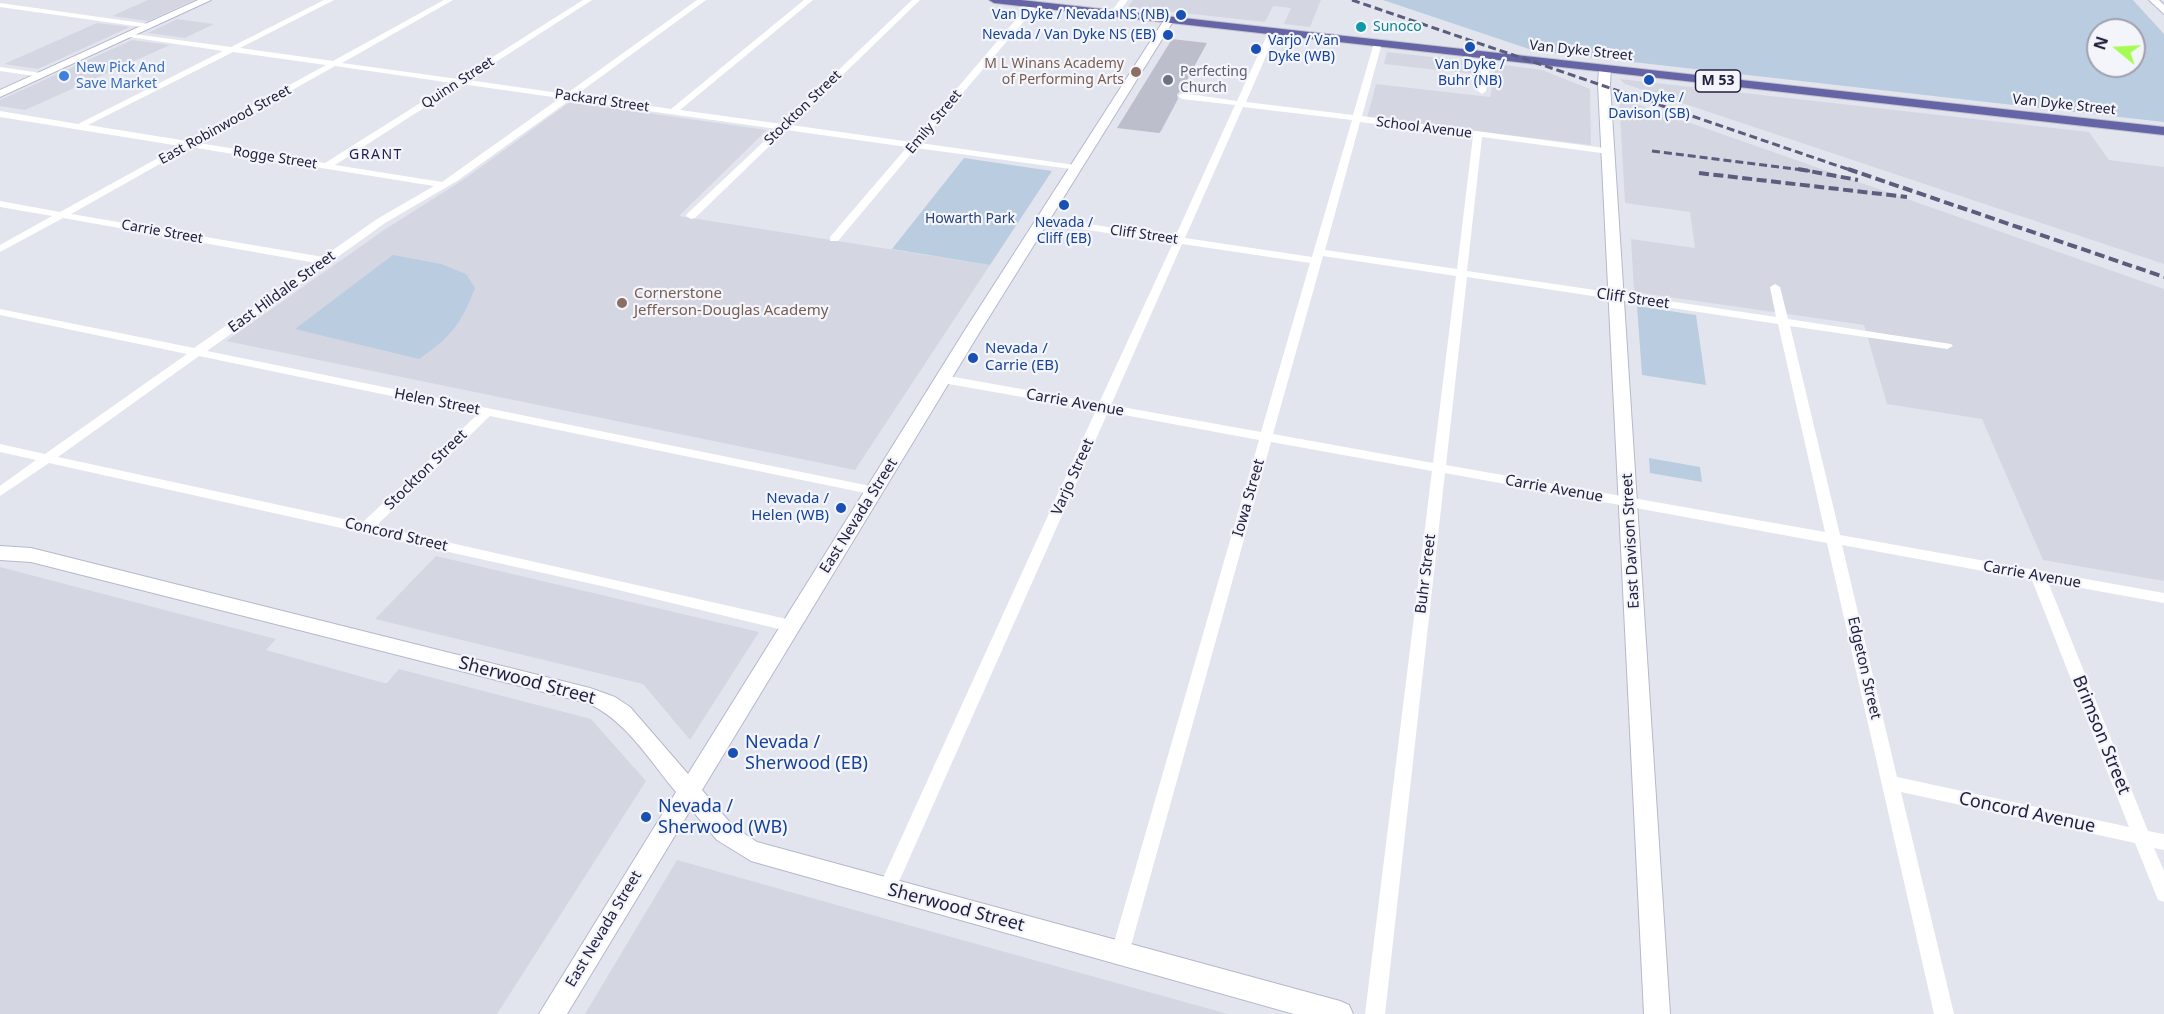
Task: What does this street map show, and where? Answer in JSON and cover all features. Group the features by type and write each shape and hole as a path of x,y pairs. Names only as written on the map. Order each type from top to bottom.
{"main road":[{"name":"Van Dyke Street","path":"994,0 2164,131"}],"street":[{"path":"0,94 206,0"},
{"path":"78,127 330,0"},
{"name":"East Robinwood Street","path":"0,249 449,0"},
{"name":"Quinn Street","path":"327,166 588,0"},
{"name":"East Hildale Street","path":"0,492 381,221 443,185 702,0"},
{"path":"673,111 809,0"},
{"name":"Stockton Street","path":"691,216 916,0"},
{"path":"1114,14 1124,0"},
{"path":"2154,0 2164,11"},
{"name":"Emily Street","path":"834,239 1034,4"},
{"path":"0,5 149,26"},
{"name":"East Nevada Street","path":"552,1014 874,490 1169,20"},
{"name":"Varjo Street","path":"887,889 1273,31"},
{"name":"Packard Street","path":"129,35 1075,168"},
{"name":"Iowa Street","path":"1120,953 1378,43"},
{"path":"1482,91 1488,56"},
{"path":"0,69 41,75"},
{"name":"East Davison Street","path":"1605,69 1604,86 1657,1014"},
{"name":"School Avenue","path":"1182,96 1609,151"},
{"name":"Rogge Street","path":"0,114 443,185"},
{"name":"Buhr Street","path":"1375,1014 1478,134"},
{"name":"Carrie Street","path":"0,204 325,261"},
{"name":"Cliff Street","path":"1042,220 1179,241 1461,274 1947,346"},
{"name":"Edgeton Street","path":"1775,287 1944,1014"},
{"name":"Helen Street","path":"0,312 874,490"},
{"name":"Carrie Avenue","path":"943,379 2164,598"},
{"name":"Stockton Street","path":"366,528 487,412"},
{"name":"Concord Street","path":"0,448 366,528 791,626"},
{"name":"Sherwood Street","path":"0,553 31,555 590,696 608,703 622,713 725,833 751,851 1340,1014"},
{"name":"Brimson Street","path":"2038,576 2164,894"},
{"name":"Concord Avenue","path":"1891,783 2164,842"}],"shaded area":[{"path":"148,0 194,0 148,21 112,16"},
{"path":"1133,0 1321,0 1310,27 1284,24 1291,8 1273,6 1265,22 1128,7"},
{"path":"177,19 214,24 185,38 148,33"},
{"path":"97,23 130,27 38,69 4,64"},
{"path":"132,40 170,45 25,110 0,106 0,100"},
{"path":"1387,52 1476,62 1474,74 1384,64"},
{"path":"1496,64 1542,70 1590,89 1591,145 1367,118 1376,84 1490,97"},
{"path":"1620,79 2089,132 2109,160 2164,167 2164,264 1625,84"},
{"path":"1619,98 2164,289 2164,581 2043,560 1982,419 1887,404 1864,325 1634,292 1631,239 1695,248 1690,212 1625,203"},
{"name":"Cornerstone Jefferson-Douglas Academy","path":"570,102 767,130 679,216 990,265 855,470 226,341 384,230 463,180"},
{"path":"436,556 759,632 690,740 643,684 375,619"},
{"path":"0,567 276,639 266,650 384,683 387,683 399,669 591,719 646,781 497,1014 0,1014"},
{"path":"677,860 883,918 1228,1014 585,1014"}],"green space":[{"path":"1383,0 2133,0 2164,34 2164,122 1535,51"},
{"name":"Howarth Park","path":"964,158 1052,171 990,265 892,249"},
{"path":"393,255 441,264 466,274 475,288 454,329 430,351 419,359 295,329"},
{"path":"1637,306 1696,315 1706,385 1642,375"},
{"path":"1649,458 1700,467 1702,482 1650,473"}],"building":[{"name":"Perfecting Church","path":"1172,39 1207,43 1181,91 1177,94 1178,99 1161,131 1159,133 1117,128"}],"railway":[{"path":"1352,0 1853,171"},
{"path":"1652,151 1806,171"},
{"path":"1798,169 1806,171"},
{"path":"1848,169 2164,277"},
{"path":"1806,171 1858,180"},
{"path":"1699,173 1907,197"}],"place":[{"name":"Van Dyke / Nevada NS (NB)","path":"1181,15"},
{"name":"Sunoco","path":"1361,27"},
{"name":"Nevada / Van Dyke NS (EB)","path":"1168,35"},
{"name":"Van Dyke / Buhr (NB)","path":"1470,47"},
{"name":"Varjo / Van Dyke (WB)","path":"1256,49"},
{"name":"M L Winans Academy of Performing Arts","path":"1136,72"},
{"name":"New Pick And Save Market","path":"64,76"},
{"name":"Perfecting Church","path":"1168,80"},
{"name":"Van Dyke / Davison (SB)","path":"1649,80"},
{"name":"Nevada / Cliff (EB)","path":"1064,205"},
{"name":"Cornerstone Jefferson-Douglas Academy","path":"622,303"},
{"name":"Nevada / Carrie (EB)","path":"973,358"},
{"name":"Nevada / Helen (WB)","path":"841,508"},
{"name":"Nevada / Sherwood (EB)","path":"733,753"},
{"name":"Nevada / Sherwood (WB)","path":"646,817"}],"district":[{"name":"GRANT","path":"376,155"}]}
